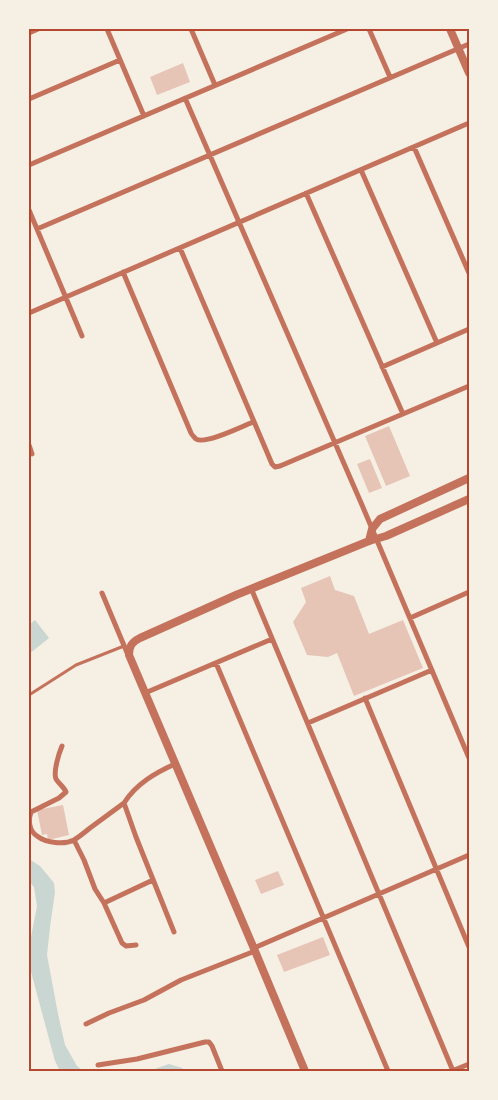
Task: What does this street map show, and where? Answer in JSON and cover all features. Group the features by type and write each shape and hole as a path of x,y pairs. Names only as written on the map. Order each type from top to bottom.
{"street":[{"path":"29,33 38,29"},
{"path":"106,29 144,116"},
{"path":"191,29 215,85"},
{"path":"29,165 346,29"},
{"path":"369,29 390,77"},
{"path":"450,29 469,73"},
{"path":"37,229 469,44"},
{"path":"29,99 120,60"},
{"path":"185,98 362,505 372,529 373,540 410,618 469,758"},
{"path":"29,313 469,123"},
{"path":"414,147 469,272"},
{"path":"361,170 437,343"},
{"path":"306,193 403,414"},
{"path":"29,210 82,336"},
{"path":"180,248 253,422 275,467 469,386"},
{"path":"123,272 191,433 196,439 212,438 253,422"},
{"path":"382,367 469,329"},
{"path":"29,445 32,454"},
{"path":"372,529 380,519 469,478"},
{"path":"128,655 129,648 140,638 251,588 373,540 469,499"},
{"path":"251,588 452,1071 469,1064"},
{"path":"410,618 469,592"},
{"path":"102,593 305,1071"},
{"path":"145,693 272,639"},
{"path":"216,663 388,1071"},
{"path":"308,723 432,670"},
{"path":"365,698 469,947"},
{"path":"62,746 55,774 66,792 59,798 31,812 30,829 38,838 63,844 74,840 124,803 130,794 144,781 175,764"},
{"path":"124,803 174,932"},
{"path":"74,840 95,889 104,903 124,946 136,944"},
{"path":"86,1024 144,1000 181,980 254,950 469,855"},
{"path":"104,903 153,880"},
{"path":"98,1065 137,1059 209,1042 222,1071"}],"lane":[{"path":"29,694 76,665 124,645"}],"shaded area":[{"path":"35,620 49,638 29,654 29,625"},
{"path":"29,859 40,866 54,883 55,892 47,955 65,1045 77,1066 83,1071 60,1071 55,1061 30,968 29,947 37,906 34,887 29,881"},
{"path":"169,1064 182,1068 185,1071 149,1071"}],"building":[{"path":"183,63 190,82 157,95 150,77"},
{"path":"389,426 410,476 386,486 365,436"},
{"path":"370,459 382,488 369,493 357,464"},
{"path":"330,576 335,590 354,596 369,634 403,620 423,668 354,696 337,653 328,657 307,655 293,622 306,602 301,588"},
{"path":"63,805 69,835 48,840 47,834 42,835 37,810"},
{"path":"278,871 284,885 261,894 255,880"},
{"path":"323,937 330,955 284,972 277,955"}]}
